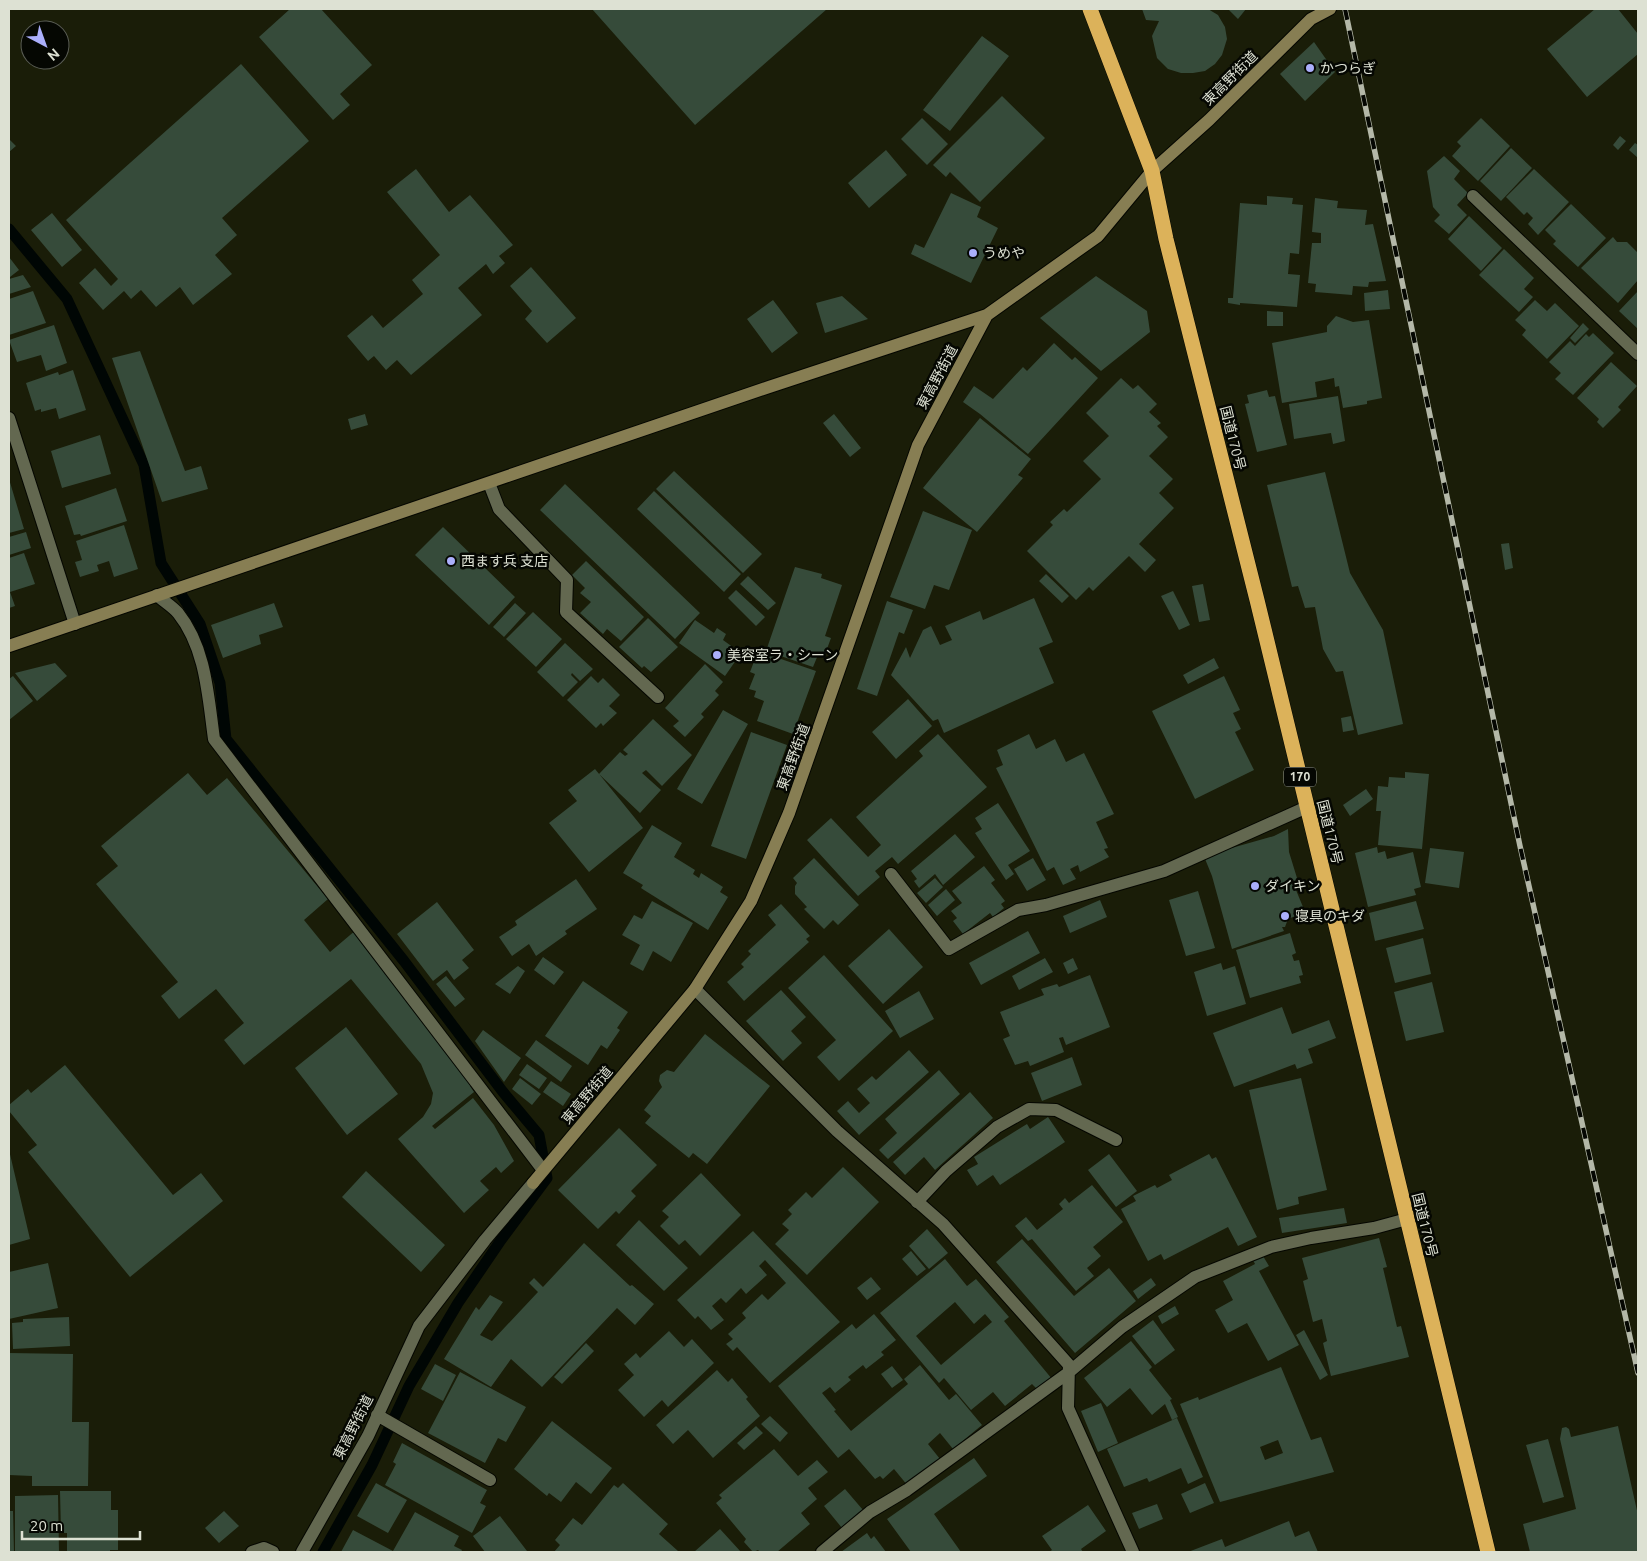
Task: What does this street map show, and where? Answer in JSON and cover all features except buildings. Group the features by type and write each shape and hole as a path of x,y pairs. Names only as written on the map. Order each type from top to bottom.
{"highway":[{"name":"国道170号","path":"1090,9 1152,170 1166,238 1307,807 1488,1552"}],"street":[{"name":"東高野街道","path":"302,1552 368,1436 419,1326 485,1240 695,989 751,901 792,803 918,445 987,315 1098,236 1152,170 1210,120 1311,19 1330,9"},
{"path":"1473,196 1638,354"},
{"path":"9,646 769,387 987,315"},
{"path":"9,418 75,624"},
{"path":"489,483 499,509 567,580 566,612 658,698"},
{"path":"162,593 177,612 191,635 203,666 214,739 543,1170"},
{"path":"891,874 949,949 1018,910 1046,906 1164,871 1307,807"},
{"path":"695,989 837,1131 943,1224 1069,1365 1068,1408 1133,1552"},
{"path":"917,1202 946,1171 997,1127 1029,1109 1056,1110 1116,1140"},
{"path":"822,1552 870,1512 907,1490 1068,1373 1122,1327 1195,1276 1271,1248 1312,1238 1374,1228 1407,1219"},
{"path":"377,1415 490,1480"},
{"path":"252,1552 264,1548 273,1552"}],"waterway":[{"path":"9,229 67,299 144,465 161,563 200,624 220,683 226,739 404,961 503,1092 539,1135 547,1178 501,1240 458,1303 409,1386 372,1465 323,1552"}],"railway":[{"path":"1345,9 1520,846 1638,1373"}],"place":[{"name":"かつらぎ","path":"1310,68"},
{"name":"うめや","path":"973,253"},
{"name":"西ます兵 支店","path":"451,561"},
{"name":"美容室ラ・シーン","path":"717,655"},
{"name":"ダイキン","path":"1255,886"},
{"name":"寝具のキダ","path":"1285,916"}]}
